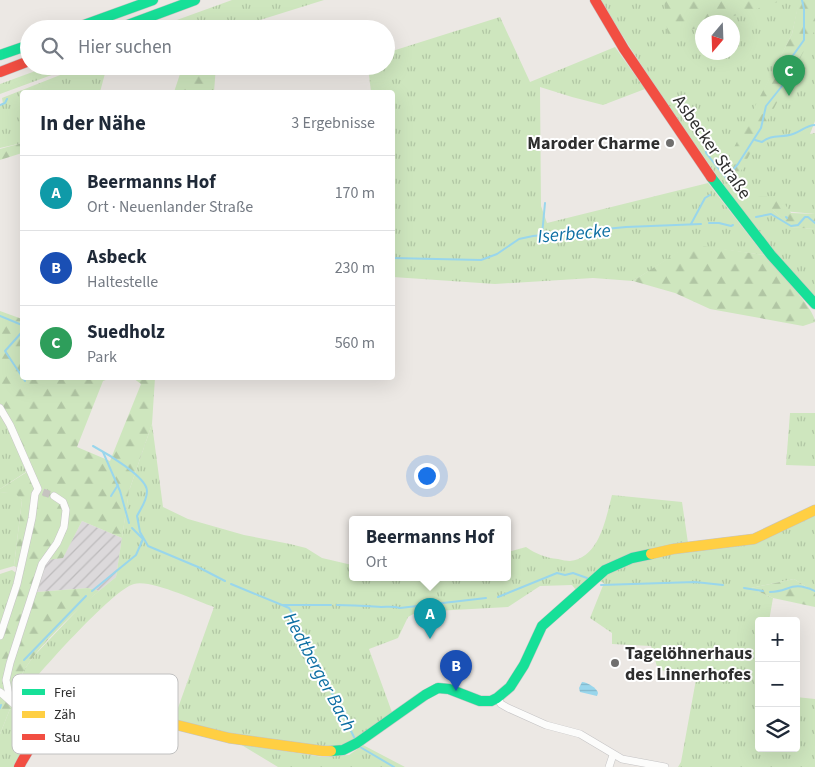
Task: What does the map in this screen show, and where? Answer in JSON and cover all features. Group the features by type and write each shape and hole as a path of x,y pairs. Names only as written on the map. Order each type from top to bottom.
{"main road":[{"path":"99,20 153,0"},
{"path":"141,20 195,0"},
{"name":"Asbecker Straße","path":"595,0 610,28 690,147 735,208 793,280 815,304"},
{"path":"0,55 20,48"},
{"path":"0,72 20,64"},
{"path":"178,725 230,738 323,751 336,751 358,743 425,695 438,688 449,689 480,701 491,701 510,687 532,649 542,626 605,570 632,558 673,549 754,539 815,510"},
{"path":"19,767 26,754"}],"street":[{"path":"0,408 10,425 40,491 35,494 32,518 17,584 0,636"},
{"path":"10,700 6,680 10,663 42,564 57,543 64,527 66,510 62,502 54,496"},
{"path":"0,692 10,700"},
{"path":"497,698 501,704 508,708 546,725 580,734 622,759 665,767"},
{"path":"609,767 613,755"}],"shaded area":[{"path":"82,521 122,538 116,577 99,591 88,588 37,592 47,560 63,557"}],"green space":[{"path":"232,0 324,0 260,20 177,20"},
{"path":"601,0 815,0 815,121 810,134 815,133 815,214 773,210 790,227 815,229 815,298 779,257 729,192 630,48","holes":["798,7 800,29 750,118 792,34"]},
{"path":"664,0 784,0 737,15 695,15 695,28 668,38"},
{"path":"799,0 815,0 815,30 732,188 720,175 792,34"},
{"path":"500,17 530,82 615,47 645,89 603,105 540,87 541,206 547,223 708,183 764,255 690,245 633,281 593,278 495,284 395,277 395,90 371,90 369,75 395,75 395,50"},
{"path":"24,75 52,75 0,94 0,84"},
{"path":"60,75 105,75 101,90 22,90"},
{"path":"180,75 215,75 214,90 175,90"},
{"path":"20,91 20,143 0,148 0,106 3,104 2,98"},
{"path":"20,144 20,154 0,160 0,149"},
{"path":"779,196 791,213 815,214 815,229 789,227 773,210 754,197"},
{"path":"690,244 764,255 809,307 815,322 803,326 710,309 675,293 633,281"},
{"path":"0,311 20,318 20,380 106,380 103,381 77,447 110,461 141,384 136,380 155,380 152,424 129,491 122,538 82,521 63,558 47,560 37,592 88,588 99,591 51,636 23,674 12,674 12,701 0,691 0,639 18,568 14,566 22,500 16,494 0,492 0,489 30,470 12,426 0,404"},
{"path":"0,411 9,427 26,472 0,489"},
{"path":"790,413 815,413 815,466 786,465"},
{"path":"152,424 163,507 188,519 244,535 306,548 322,558 349,564 349,581 511,581 511,551 526,547 537,554 549,558 570,561 588,553 600,535 612,495 682,502 688,543 632,553 576,590 572,585 540,586 508,607 417,612 408,617 398,638 369,649 393,715 374,730 335,748 284,745 178,723 178,708 214,607 162,587 142,583 134,584 124,589 93,617 39,674 23,674 33,657 83,604 116,577 129,491"},
{"path":"0,492 16,493 22,500 14,566 0,570"},
{"path":"815,513 815,592 794,579 751,588 773,598 770,617 755,617 755,752 800,752 800,697 815,699 815,767 678,767 681,762 697,674 658,670 651,646 612,644 612,633 590,618 604,583 599,581 613,570 646,558 719,547 766,533"},
{"path":"12,570 16,573 3,624 0,623 0,574"},
{"path":"794,579 815,592 815,607 773,598 751,588"},
{"path":"0,695 12,705 12,711 10,709 0,734"},
{"path":"10,709 12,710 12,754 25,754 17,767 0,767 0,734"},
{"path":"240,744 323,757 349,755 363,745 405,767 278,767"}],"water":[{"path":"582,682 594,687 598,693 597,696 580,692 579,688"}],"waterway":[{"path":"705,143 706,153 726,178 738,164 761,128 766,106 782,86 789,61 804,40 804,9 802,0"},
{"path":"0,105 5,103 7,99"},
{"path":"755,140 762,142 769,138 793,134 815,125"},
{"path":"691,224 705,198 710,195"},
{"path":"542,235 545,203"},
{"name":"Iserbecke","path":"756,217 771,214 791,226 798,225 805,217 808,217 815,223"},
{"name":"Iserbecke","path":"709,223 733,225"},
{"name":"Iserbecke","path":"395,258 481,260 497,254 519,239 533,236 626,227 701,224"},
{"path":"0,316 20,324"},
{"path":"20,334 5,351 20,374"},
{"path":"93,446 125,466 145,485 147,491 146,498 137,516 140,532 148,546 198,567 225,581"},
{"path":"103,452 120,491 129,523"},
{"path":"111,496 118,485"},
{"path":"92,591 136,555 143,539 132,528"},
{"path":"498,597 557,573 565,575 573,573 587,578"},
{"path":"601,585 695,582 723,585"},
{"name":"Hedtberger Bach","path":"231,584 282,605 331,605"},
{"path":"770,592 777,592 795,586 815,591"},
{"path":"744,588 763,591"},
{"path":"24,660 86,596"},
{"path":"337,605 400,608 486,598"},
{"name":"Hedtberger Bach","path":"282,605 289,608 292,613 355,739"},
{"name":"Hedtberger Bach","path":"360,747 394,767"}],"tunnel":[{"path":"43,492 54,496"}],"traffic: fast":[{"path":"98,20 153,0"},
{"path":"141,20 195,0"},
{"path":"0,55 20,48"},
{"path":"711,177 771,255 815,304"},
{"path":"331,751 343,750 357,743 425,695 438,688 449,689 480,701 491,701 497,698 510,687 524,665 542,626 605,570 632,558 651,554"}],"traffic: slow":[{"path":"651,554 673,549 754,539 815,510"},
{"path":"178,725 229,738 331,751"}],"traffic: jam":[{"path":"595,0 624,49 711,177"},
{"path":"0,72 20,64"},
{"path":"19,767 26,754"}],"place":[{"name":"Suedholz","path":"789,96"},
{"name":"Maroder Charme","path":"670,143"},
{"name":"Beermanns Hof","path":"430,639"},
{"name":"Tagelöhnerhaus des Linnerhofes","path":"615,663"},
{"name":"Asbeck","path":"456,691"}]}
